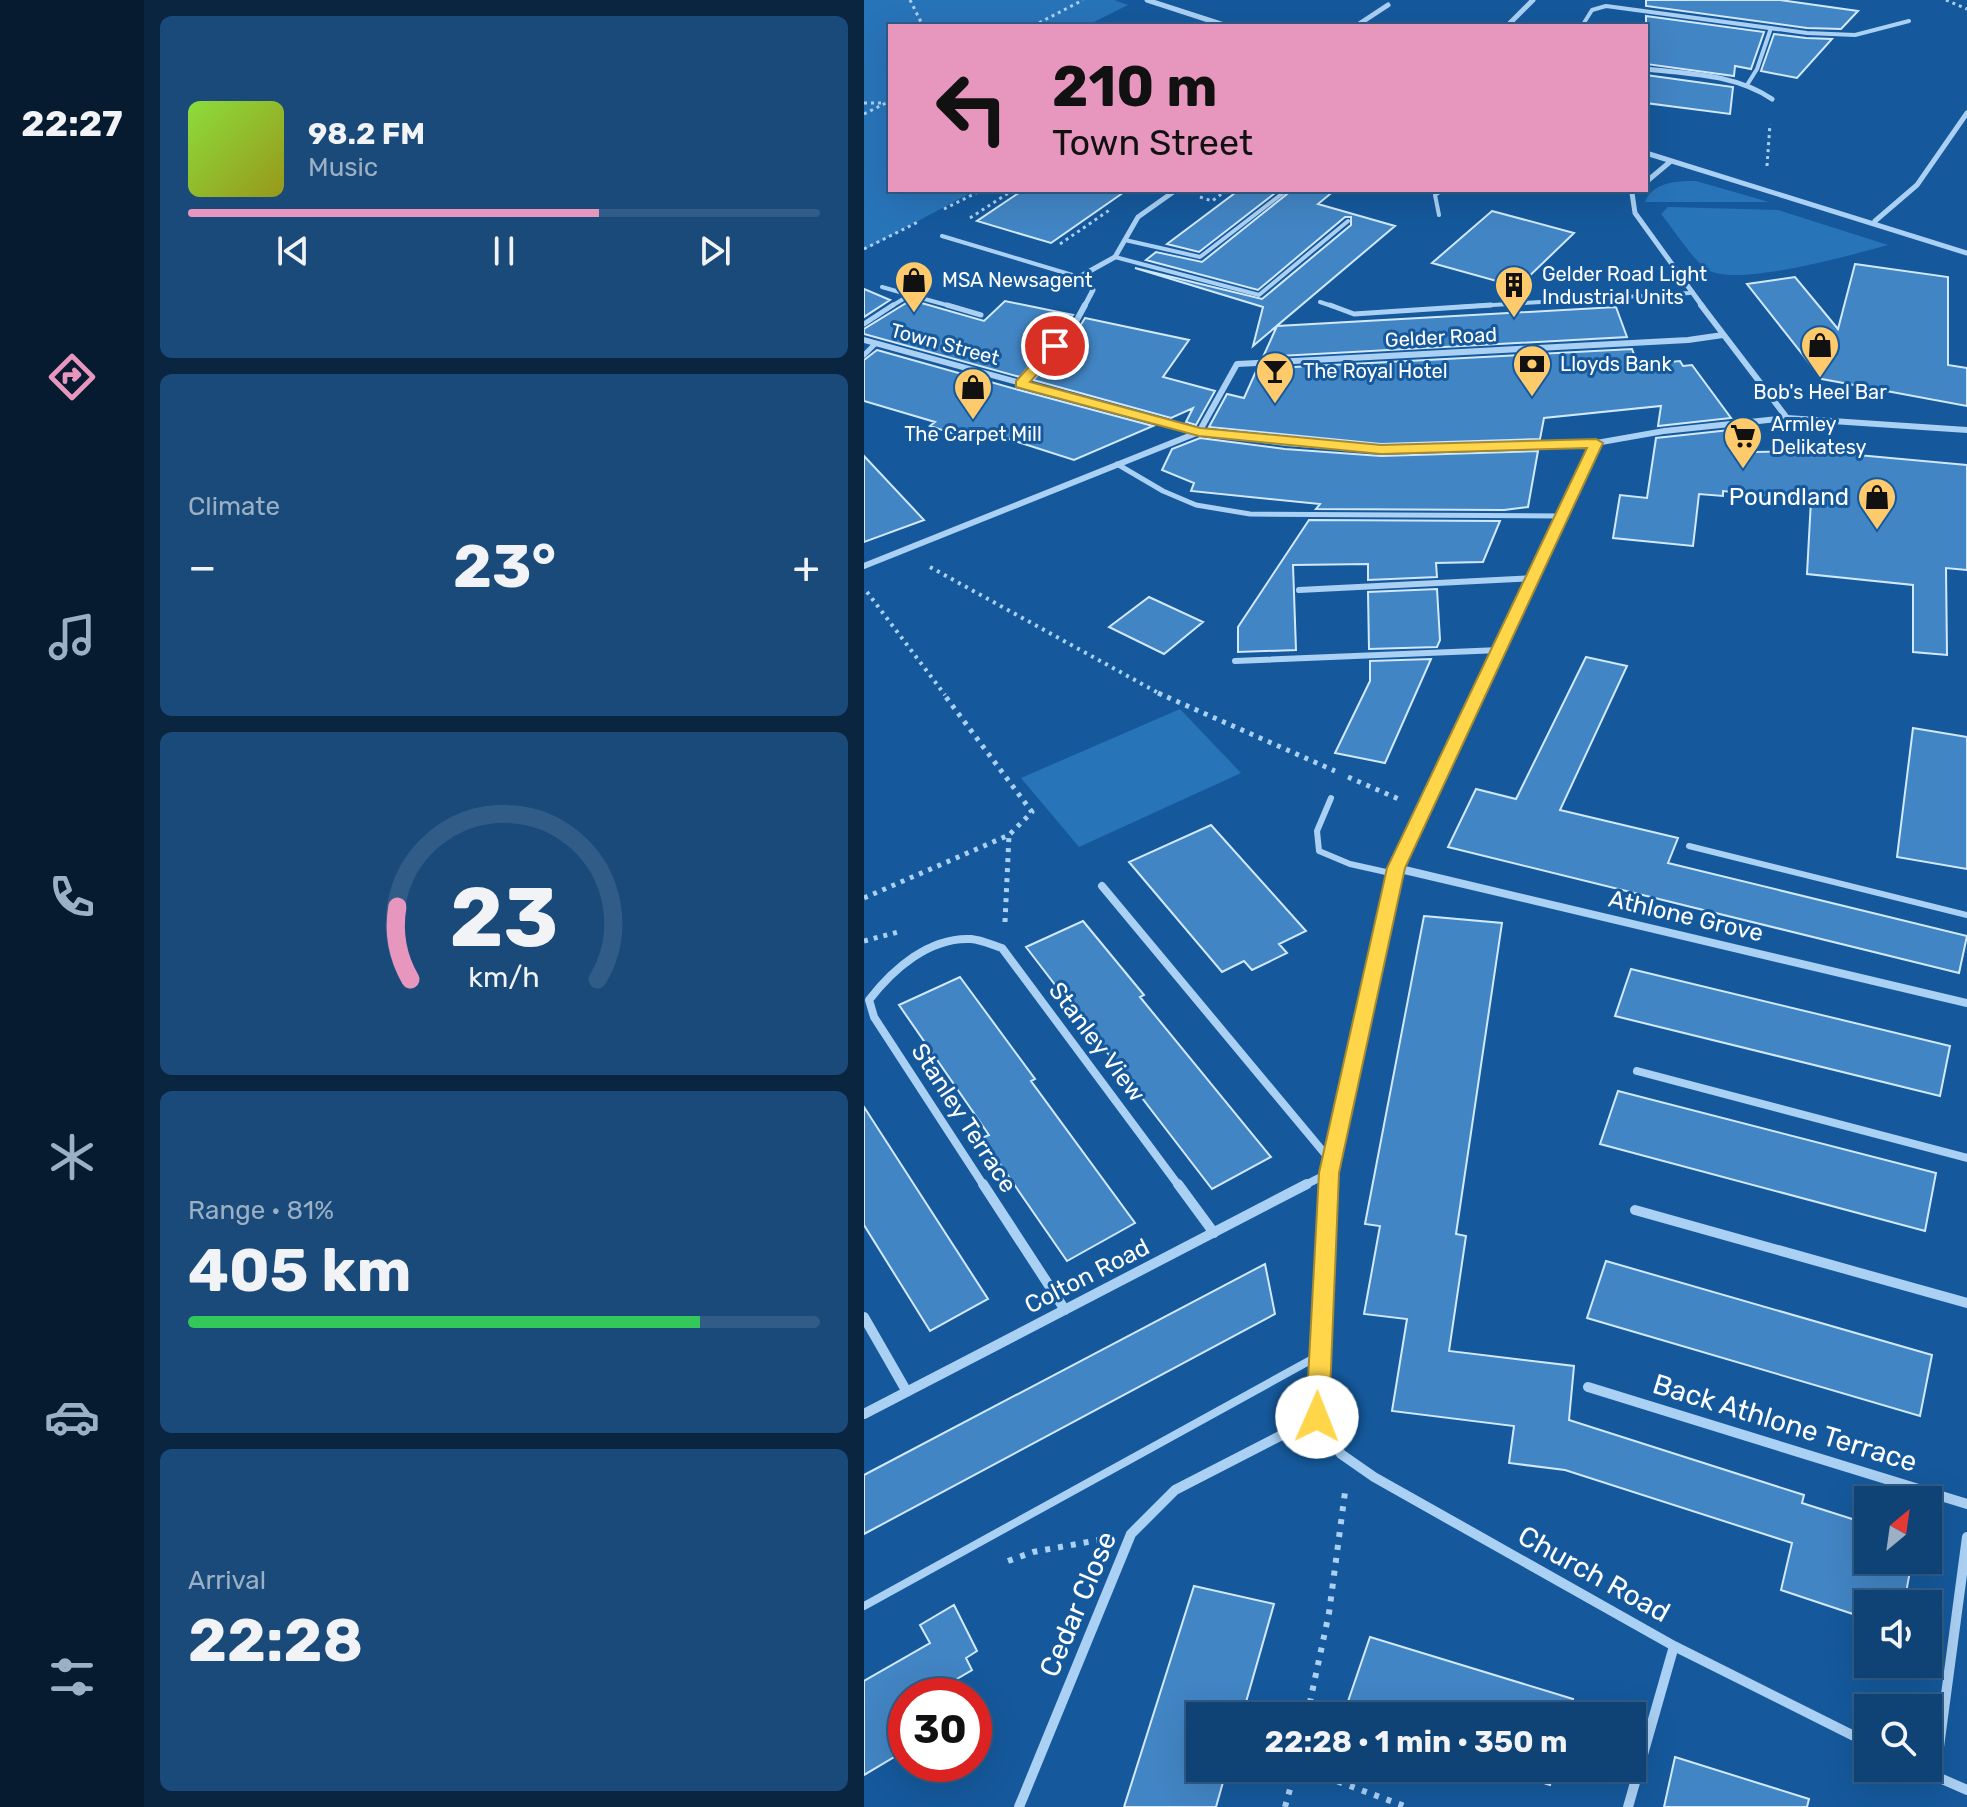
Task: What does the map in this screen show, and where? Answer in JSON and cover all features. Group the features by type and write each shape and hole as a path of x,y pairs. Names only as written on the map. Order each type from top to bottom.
{"street":[{"path":"1147,0 1221,24"},
{"path":"1509,24 1533,0"},
{"path":"1359,24 1388,5"},
{"path":"1648,69 1747,85 1763,91 1772,99"},
{"path":"1875,221 1917,185 1967,113"},
{"path":"1648,154 1875,221 1967,253"},
{"path":"1648,180 1671,161"},
{"path":"1021,384 1073,327 1093,290 1079,277 1115,257 1138,217 1173,192"},
{"path":"1634,192 1635,213 1690,293 1787,418"},
{"name":"Gelder Road","path":"1199,432 1237,364 1688,340 1723,335"},
{"name":"Town Street","path":"870,342 1199,432 1381,450 1596,443 1664,431 1787,418 1967,430"},
{"path":"864,566 1199,432"},
{"path":"1317,1417 1329,1173 1395,871 1596,443"},
{"path":"1299,590 1535,578"},
{"path":"1235,661 1500,650"},
{"name":"Athlone Grove","path":"1395,871 1967,1003"},
{"path":"1102,886 1331,1161"},
{"name":"Stanley View","path":"915,956 950,943 973,939 1002,948 1214,1233"},
{"name":"Stanley Terrace","path":"915,956 885,977 869,1000 874,1017 1065,1310"},
{"path":"1637,1071 1967,1158"},
{"name":"Colton Road","path":"864,1414 1329,1173"},
{"path":"1635,1210 1967,1303"},
{"path":"864,1317 907,1392"},
{"name":"Back Athlone Terrace","path":"1588,1387 1967,1504"},
{"name":"Church Road","path":"1317,1417 1341,1454 1374,1477 1674,1646 1854,1736"},
{"name":"Cedar Close","path":"1019,1807 1131,1534 1175,1490 1317,1417"},
{"path":"1942,1724 1967,1537"},
{"path":"1628,1807 1674,1646"},
{"path":"1942,1780 1967,1790"}],"lane":[{"path":"1583,24 1592,10 1606,6 1771,28 1855,35 1909,21"},
{"path":"1747,85 1757,69 1771,28"},
{"path":"1125,240 1200,257 1284,192"},
{"path":"1439,192 1435,195 1439,215"},
{"path":"1115,257 1259,295 1348,221"},
{"path":"942,236 1079,277"},
{"path":"882,287 981,315"},
{"path":"1320,302 1354,314 1690,293"},
{"path":"864,324 910,295"},
{"path":"864,355 870,342"},
{"path":"1117,464 1163,491 1196,505 1250,514 1561,516"},
{"path":"1331,798 1316,834 1315,843 1319,851 1350,864 1395,871"},
{"path":"1689,846 1967,915"},
{"path":"864,1606 1318,1356"}],"path":[{"path":"910,0 922,24"},
{"path":"1037,24 1083,0"},
{"path":"1946,0 1967,9"},
{"path":"1765,190 1772,99"},
{"path":"864,103 888,102"},
{"path":"864,114 888,102"},
{"path":"942,236 1010,192"},
{"path":"1212,201 1224,192"},
{"path":"1033,263 1111,209"},
{"path":"900,551 1161,695 1424,810"},
{"path":"864,588 1032,812 1009,835 864,898"},
{"path":"1004,929 1009,835"},
{"path":"1310,1702 1329,1613 1349,1459"},
{"path":"1004,1563 1033,1552 1131,1534"},
{"path":"1285,1807 1294,1782"},
{"path":"1338,1782 1407,1807"}],"shaded area":[{"path":"864,0 1114,0 1128,5 1090,24 888,24 888,192 972,192 864,250"},
{"path":"1696,181 1769,202 1645,202 1659,187 1673,182"},
{"path":"1668,207 1778,210 1888,245 1771,272 1725,275 1710,271 1691,254 1661,214"},
{"path":"1180,709 1241,773 1079,847 1021,778"}],"building":[{"path":"1646,0 1780,0 1858,11 1841,29 1807,28 1646,6"},
{"path":"1646,16 1764,32 1751,69 1735,66 1734,76 1648,64"},
{"path":"1774,34 1832,39 1797,78 1761,71"},
{"path":"1648,75 1733,87 1730,114 1648,103"},
{"path":"1020,192 1124,192 1051,243 977,221"},
{"path":"1236,192 1276,192 1199,252 1167,244"},
{"path":"1290,192 1333,192 1318,204 1395,226 1253,346 1263,307 1135,268 1262,299 1351,225 1351,217 1345,217 1258,290 1146,260 1156,252 1202,262"},
{"path":"1492,211 1574,233 1518,287 1432,263"},
{"path":"1855,264 1948,277 1948,365 1967,368 1967,406 1822,379 1747,284 1795,277 1838,329"},
{"path":"864,289 890,300 864,317"},
{"path":"911,300 984,321 1005,301 1073,315 1020,377 864,334 864,329"},
{"path":"1616,307 1627,337 1263,357 1277,326"},
{"path":"1085,318 1189,340 1163,377 1215,391 1196,425 1186,422 1193,408 1171,418 1033,380"},
{"path":"1632,349 1638,365 1680,361 1683,366 1692,365 1731,418 1658,426 1661,406 1544,418 1540,439 1381,444 1209,427 1227,394 1244,398 1257,369"},
{"path":"877,350 1153,426 1074,460 993,434 981,443 930,426 935,422 864,401 864,360"},
{"path":"1739,429 1756,452 1814,451 1967,465 1967,570 1946,568 1947,655 1913,652 1913,585 1807,574 1811,500 1723,491 1723,496 1699,494 1693,546 1613,538 1620,495 1647,498 1656,438"},
{"path":"1200,438 1285,449 1381,456 1538,451 1528,507 1504,510 1316,509 1320,504 1191,491 1194,483 1162,470 1172,449"},
{"path":"864,456 924,520 864,542"},
{"path":"1309,520 1500,521 1483,562 1436,563 1437,577 1368,580 1368,564 1293,565 1296,650 1238,652 1238,627"},
{"path":"1437,589 1440,640 1437,647 1369,649 1368,592"},
{"path":"1149,597 1203,622 1164,654 1109,627"},
{"path":"1586,657 1627,666 1560,810 1678,838 1668,863 1967,936 1959,973 1448,847 1476,789 1516,799"},
{"path":"1431,659 1385,763 1335,753 1370,681 1370,661"},
{"path":"1913,728 1967,737 1967,869 1897,857"},
{"path":"1211,825 1306,931 1279,944 1287,953 1252,970 1244,961 1222,972 1129,862"},
{"path":"1424,916 1502,923 1456,1234 1466,1236 1449,1351 1574,1366 1569,1420 1804,1495 1802,1503 1854,1520 1854,1574 1909,1574 1907,1590 1854,1590 1854,1614 1781,1590 1792,1543 1565,1470 1509,1463 1514,1426 1392,1411 1407,1319 1364,1314 1380,1226 1365,1224"},
{"path":"1083,921 1144,995 1140,997 1271,1157 1212,1189 1026,947"},
{"path":"1631,969 1950,1046 1940,1096 1615,1016"},
{"path":"960,977 1035,1079 1031,1081 1135,1223 1067,1261 982,1138 989,1135 899,1005"},
{"path":"1618,1091 1936,1173 1925,1231 1600,1144"},
{"path":"864,1107 988,1299 930,1331 864,1225"},
{"path":"1606,1261 1932,1355 1920,1416 1587,1318"},
{"path":"1265,1264 1275,1314 864,1534 864,1475"},
{"path":"1194,1586 1274,1604 1246,1702 1186,1702 1186,1782 1223,1782 1216,1807 1124,1807"},
{"path":"954,1605 977,1651 966,1658 972,1670 958,1678 888,1678 888,1761 864,1775 864,1681 930,1643 920,1625"},
{"path":"1370,1637 1573,1699 1572,1702 1348,1702"},
{"path":"1675,1757 1809,1799 1807,1807 1664,1807"}],"place":[{"name":"MSA Newsagent","path":"914,314"},
{"name":"Gelder Road Light Industrial Units","path":"1514,319"},
{"name":"Bob's Heel Bar","path":"1820,379"},
{"name":"Lloyds Bank","path":"1532,398"},
{"name":"The Royal Hotel","path":"1275,405"},
{"name":"The Carpet Mill","path":"973,421"},
{"name":"Armley Delikatesy","path":"1743,470"},
{"name":"Poundland","path":"1877,531"}],"route":[{"path":"1055,346 1021,384 1199,432 1285,443 1381,450 1596,443 1396,868 1329,1173 1317,1417"}]}
